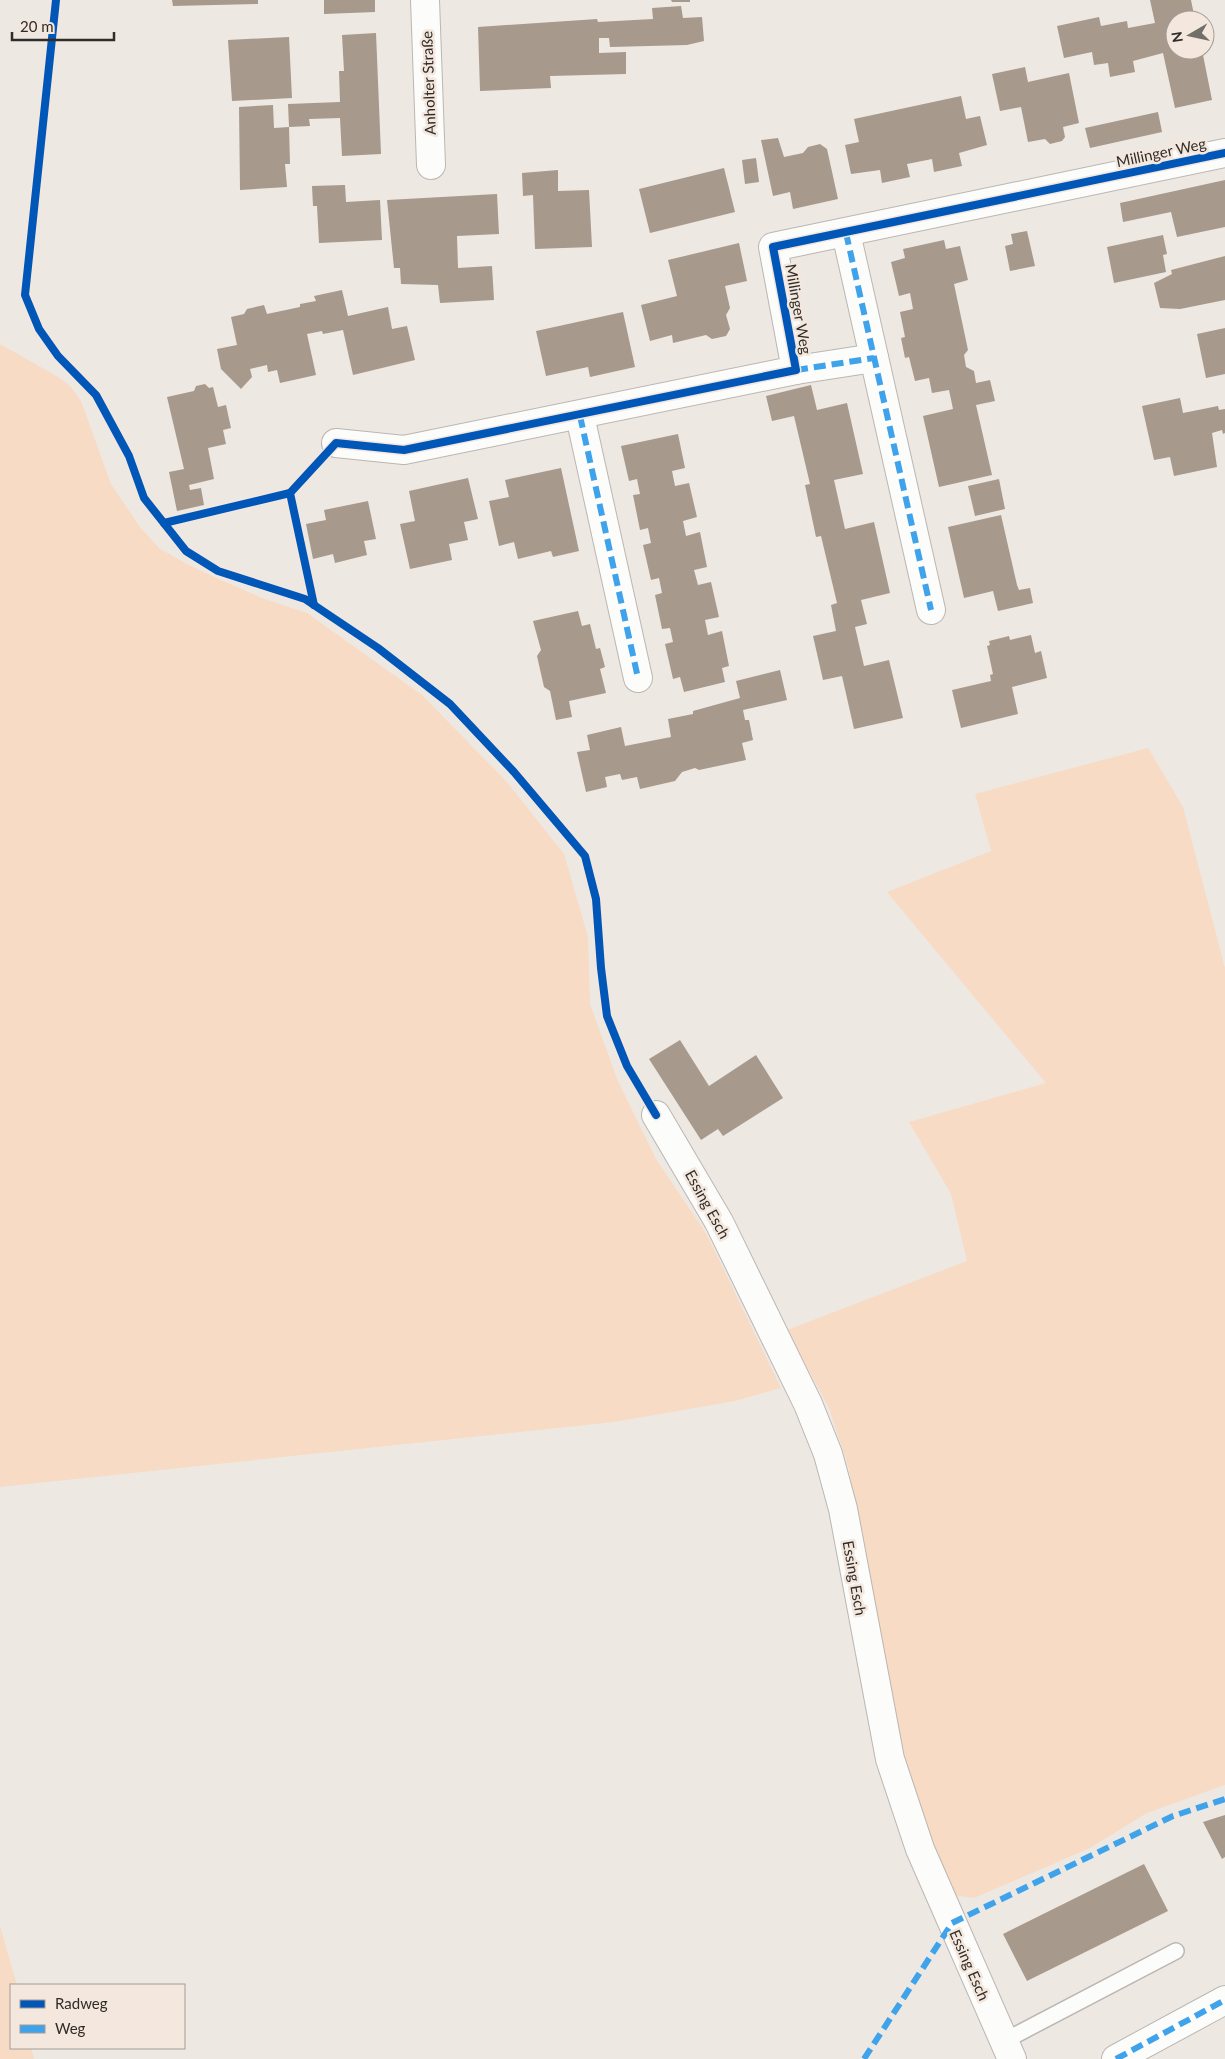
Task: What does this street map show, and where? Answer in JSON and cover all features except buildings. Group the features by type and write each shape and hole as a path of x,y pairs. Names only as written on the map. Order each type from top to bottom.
{"street":[{"name":"Anholter Straße","path":"425,0 432,165"},
{"name":"Millinger Weg","path":"796,370 773,247 1225,153"},
{"path":"846,233 931,610"},
{"name":"Millinger Weg","path":"336,443 404,450 580,416 796,370 874,358"},
{"path":"580,416 638,678"},
{"name":"Essing Esch","path":"656,1115 719,1222 804,1396 828,1454 843,1509 890,1759 920,1849 1008,2050"},
{"path":"1116,2059 1225,2000"}],"lane":[{"path":"1008,2050 1176,1951"}],"shaded area":[{"path":"0,344 60,378 71,387 81,401 111,484 140,527 160,549 189,565 262,598 307,613 422,695 507,782 564,854 588,937 590,1004 617,1079 656,1159 707,1235 781,1388 735,1401 614,1422 0,1487"},
{"path":"1148,748 1183,807 1225,968 1225,1785 1147,1813 1090,1848 974,1898 951,1895 908,1795 860,1546 849,1469 829,1408 787,1330 967,1261 951,1194 909,1122 1046,1083 887,892 991,851 975,794"},
{"path":"0,1926 17,1984 10,1984 10,2049 31,2049 34,2059 0,2059"}],"marked path":[{"path":"846,233 931,610"},
{"path":"796,370 874,358"},
{"path":"580,416 638,678"},
{"path":"864,2059 952,1923 1173,1816 1225,1799"},
{"path":"1116,2059 1225,2000"}],"cycle path":[{"path":"56,0 25,295 39,329 58,356 96,395 129,456 144,498 186,551 218,571 305,599 378,648 450,704 514,772 585,856 596,899 607,1016 627,1066 656,1115"},
{"path":"314,605 290,493 336,443 404,450 796,370 773,247 1225,153"},
{"path":"164,523 290,493"}]}
